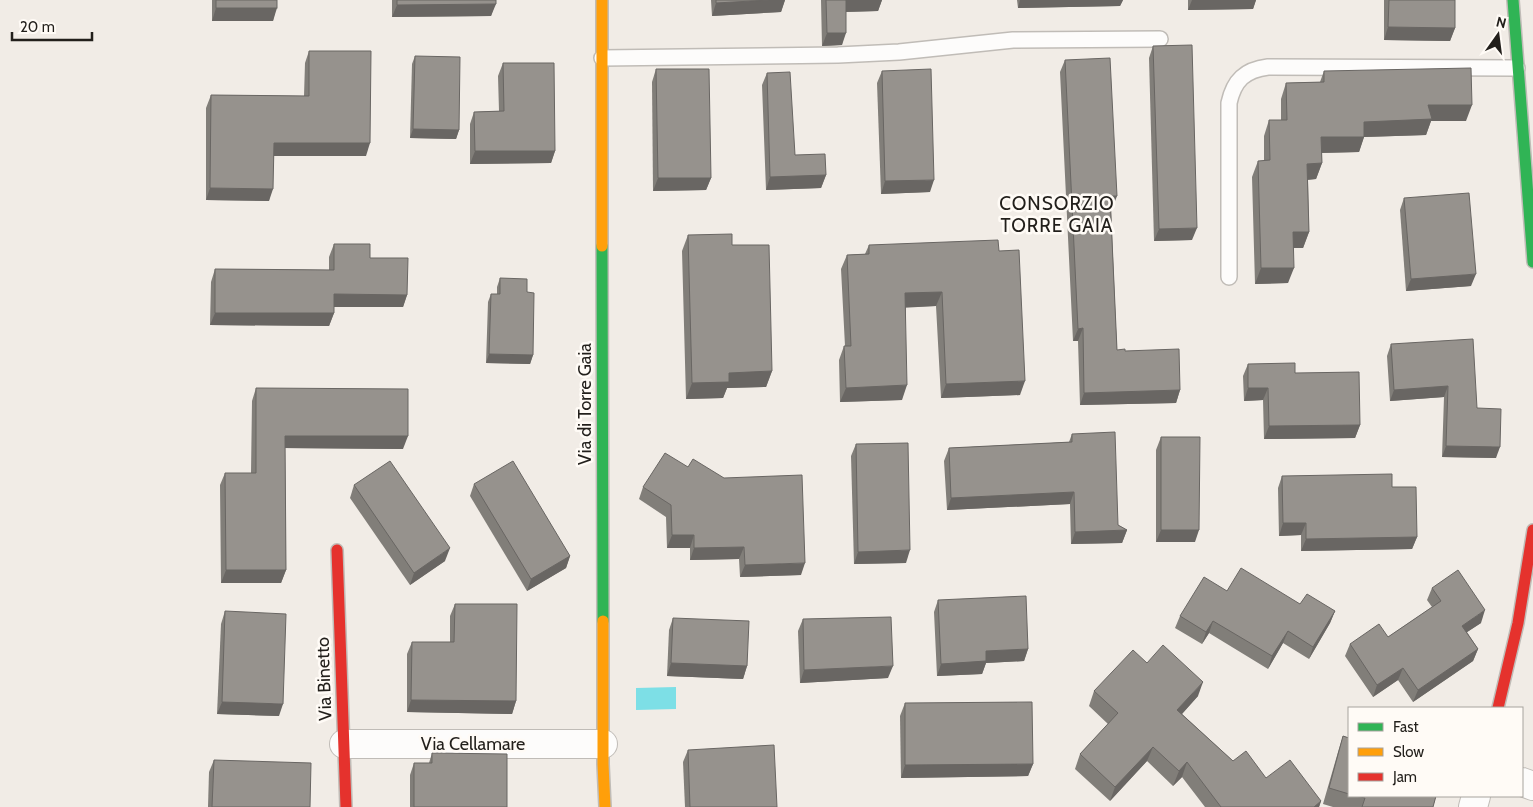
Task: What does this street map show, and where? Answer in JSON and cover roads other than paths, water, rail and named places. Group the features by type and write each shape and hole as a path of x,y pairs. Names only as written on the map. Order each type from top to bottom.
{"street":[{"name":"Via di Torre Gaia","path":"602,0 603,744 606,807"},
{"path":"1512,0 1517,68 1527,128 1533,262"},
{"path":"1498,707 1518,623 1533,530"},
{"name":"Via Binetto","path":"337,550 346,807"},
{"name":"Via Cellamare","path":"344,744 603,744"}],"lane":[{"path":"602,58 838,56 899,52 1013,40 1160,39"},
{"path":"1229,277 1229,103 1234,88 1244,75 1251,70 1268,68 1517,68"}],"water":[{"path":"676,687 676,709 636,710 636,688"}],"district":[{"name":"CONSORZIO TORRE GAIA","path":"1057,214"}]}
